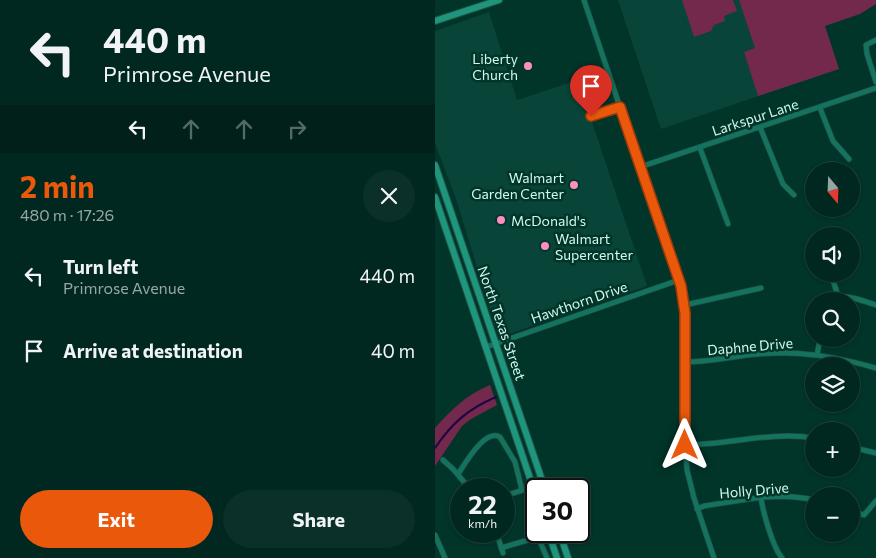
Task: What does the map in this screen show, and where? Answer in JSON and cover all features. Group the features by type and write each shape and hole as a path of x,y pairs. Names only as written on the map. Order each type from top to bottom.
{"main road":[{"path":"435,21 499,0"},
{"name":"North Texas Street","path":"435,165 541,478"},
{"name":"North Texas Street","path":"435,197 530,478"},
{"path":"552,543 557,558"},
{"path":"563,543 568,558"}],"street":[{"path":"584,0 679,280 685,305 685,445 687,470 697,509 714,558"},
{"path":"876,40 866,45 876,82"},
{"name":"Larkspur Lane","path":"641,167 876,88"},
{"path":"591,116 620,107"},
{"path":"819,108 833,141 849,159"},
{"path":"760,127 783,184 794,195"},
{"path":"700,148 728,224"},
{"name":"Hawthorn Drive","path":"486,347 679,280"},
{"path":"685,305 761,288"},
{"path":"860,301 876,305"},
{"path":"817,355 818,347"},
{"name":"Daphne Drive","path":"685,362 723,360 771,353 817,355 876,368"},
{"path":"458,474 477,446 496,435 500,437 515,462 522,490"},
{"path":"685,445 720,444 772,436 805,437"},
{"path":"860,449 876,453"},
{"path":"443,460 461,478"},
{"path":"515,492 525,489"},
{"name":"Holly Drive","path":"697,509 705,506 761,498 793,496 805,498"},
{"path":"761,498 772,535 782,558"},
{"path":"860,514 864,515 876,501"},
{"path":"435,535 445,558"},
{"path":"500,543 502,551 538,537 547,558"}],"shaded area":[{"path":"618,0 816,0 839,69 661,129"},
{"path":"682,0 733,0 737,11 724,16 725,21 714,25 711,31 694,37"},
{"path":"739,0 876,0 876,4 860,14 825,26 839,69 758,96 744,52 755,48"},
{"path":"489,12 517,100 578,80 647,286 506,335 498,332 496,329 456,199 435,143 435,31"},
{"path":"490,385 497,405 462,426 435,466 435,428 460,403"}],"waterway":[{"path":"435,448 461,418 496,397"}],"place":[{"name":"Liberty Church","path":"528,66"},
{"name":"Walmart Garden Center","path":"574,185"},
{"name":"McDonald's","path":"501,220"},
{"name":"Walmart Supercenter","path":"545,246"}],"route":[{"path":"591,116 620,107 681,286 685,305 685,445"}]}
